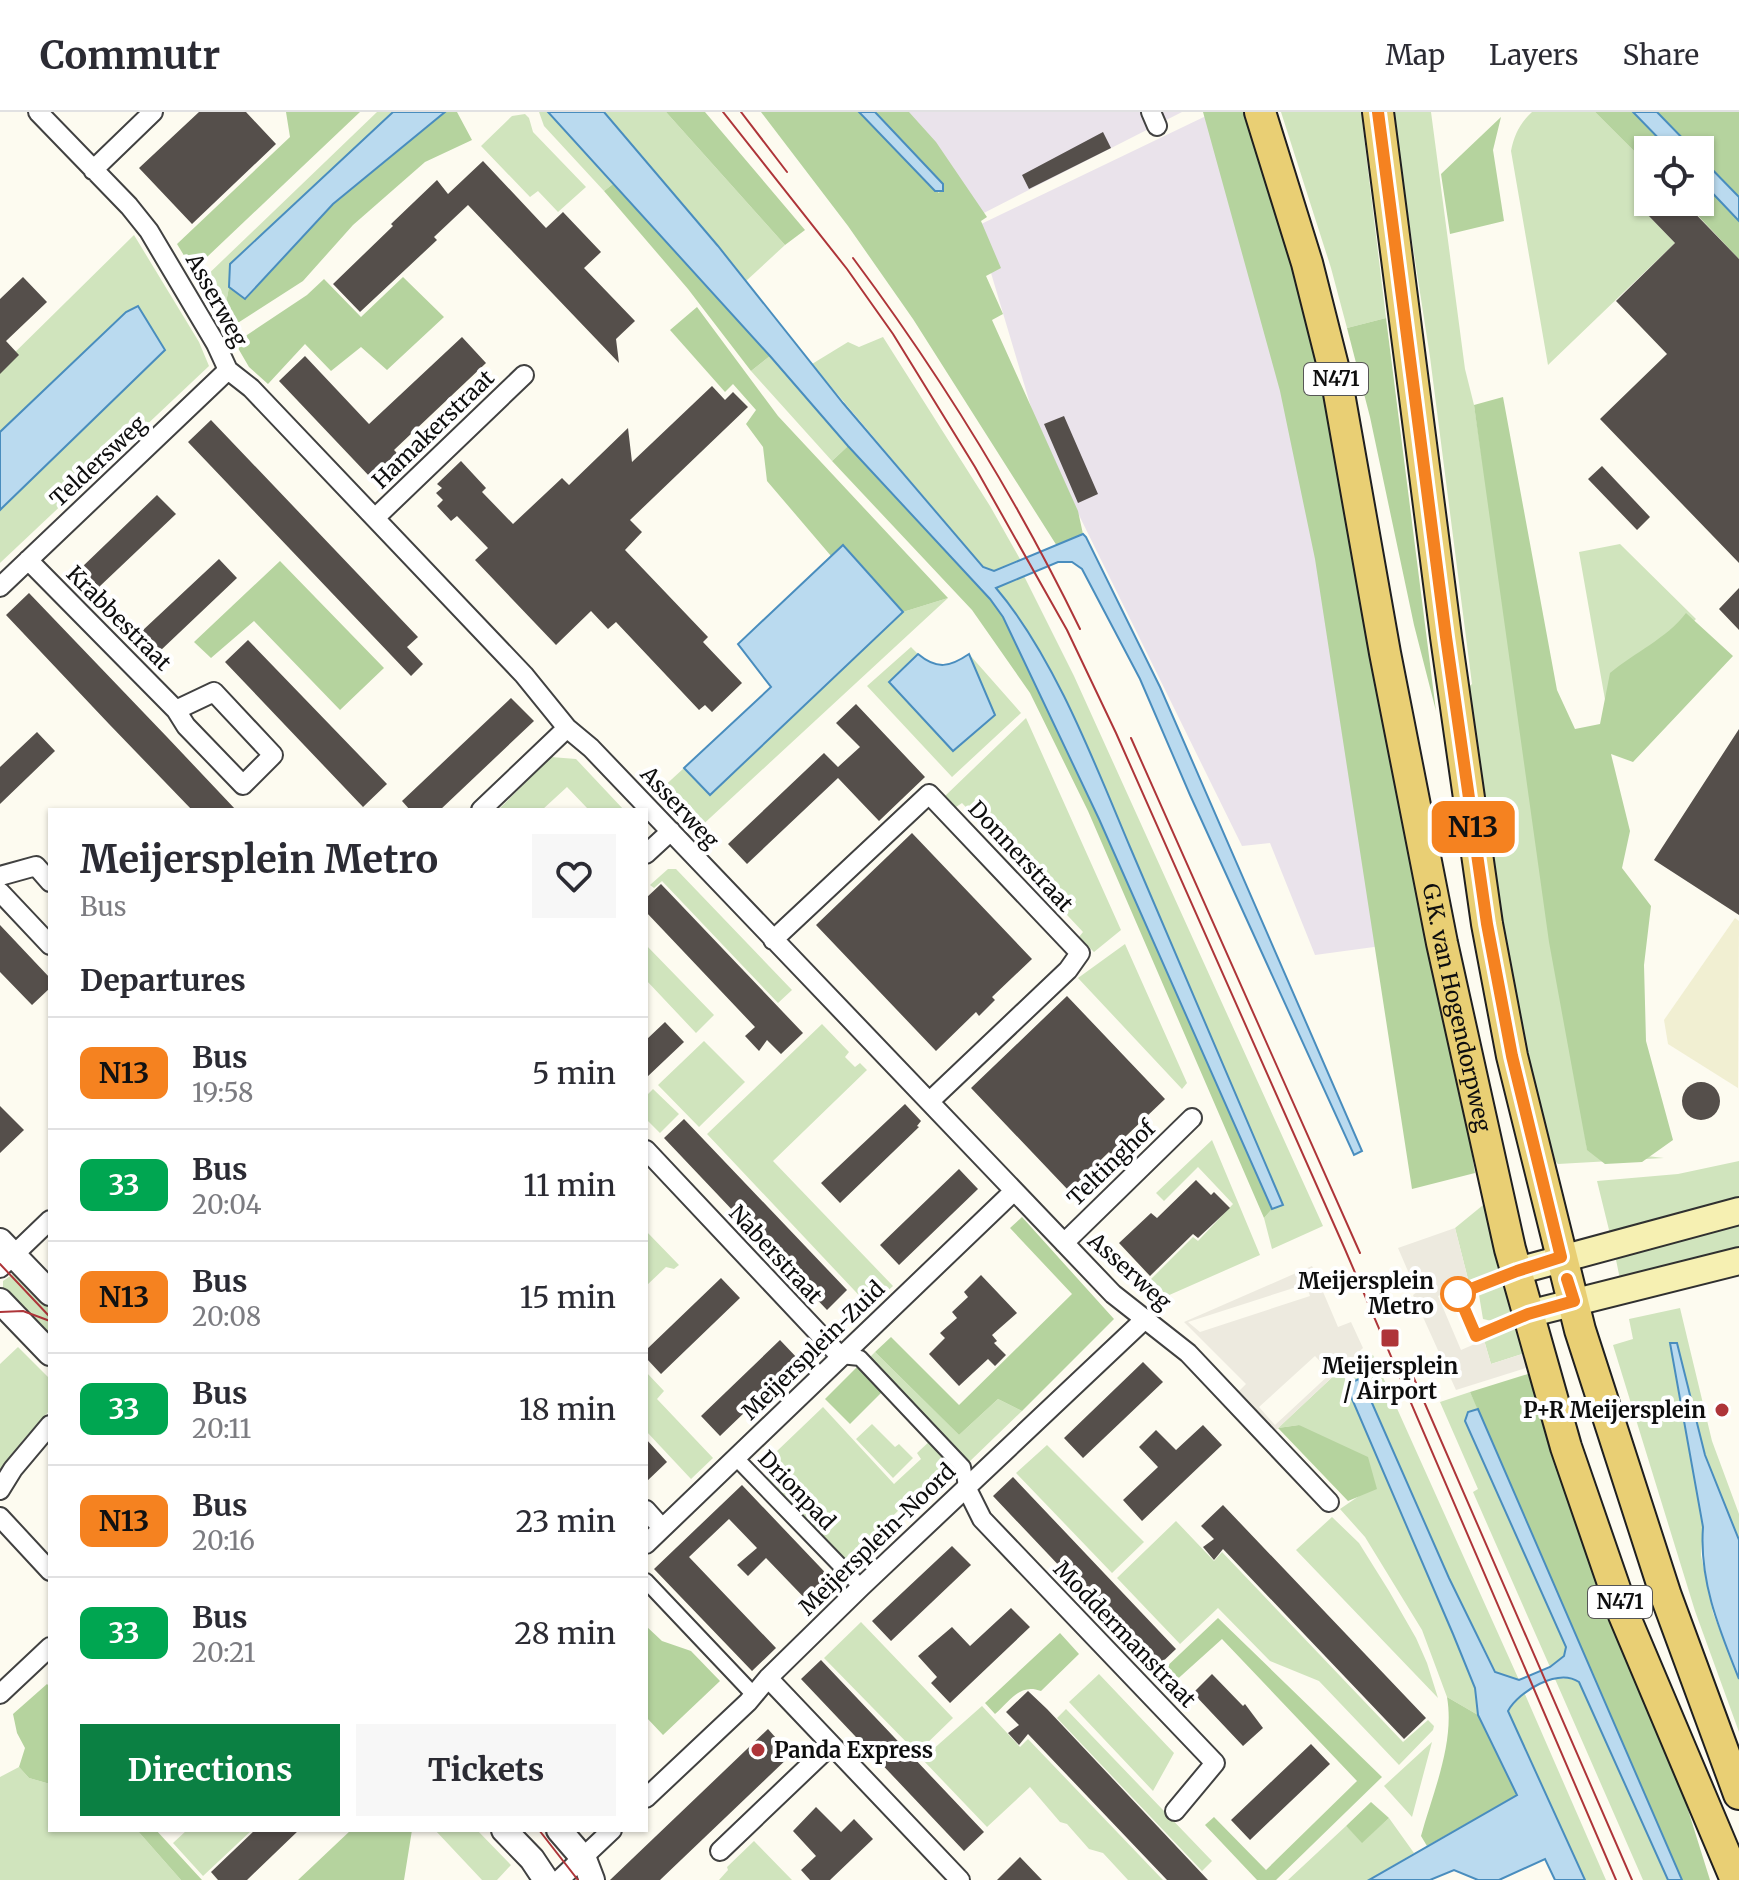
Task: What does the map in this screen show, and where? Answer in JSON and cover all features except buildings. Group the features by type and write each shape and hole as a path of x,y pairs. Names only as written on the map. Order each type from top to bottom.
{"main road":[{"name":"G.K. van Hogendorpweg","path":"1260,112 1307,263 1337,382 1439,932 1490,1166 1528,1314 1566,1447 1624,1615 1736,1880"},
{"name":"G.K. van Hogendorpweg","path":"1378,112 1446,637 1487,924 1512,1056 1580,1330 1666,1596 1722,1755 1739,1794"},
{"path":"1517,1271 1739,1211"},
{"path":"1528,1314 1739,1261"}],"street":[{"name":"Asserweg","path":"38,112 149,231 216,344 228,370 251,388 524,675 567,728 591,748 1113,1294 1188,1353 1329,1502"},
{"path":"93,170 153,112"},
{"name":"Teldersweg","path":"0,587 228,370"},
{"name":"Hamakerstraat","path":"375,518 524,375"},
{"name":"Krabbestraat","path":"28,560 176,710 186,726 243,785 273,755 214,692 176,710"},
{"path":"483,808 567,728"},
{"name":"Donnerstraat","path":"773,940 929,794 1080,953 1068,970 930,1101"},
{"path":"648,852 671,831"},
{"path":"0,876 36,866 48,880"},
{"path":"0,892 48,943"},
{"name":"Teltinghof","path":"1064,1243 1192,1118"},
{"name":"Naberstraat","path":"648,1152 840,1356 860,1358 963,1467 966,1487"},
{"name":"Meijersplein-Zuid","path":"648,1542 1014,1191"},
{"path":"48,1222 4,1255 48,1291"},
{"path":"0,1301 48,1351"},
{"name":"Meijersplein-Noord","path":"648,1796 861,1587 1145,1319"},
{"path":"0,1490 13,1469 48,1427"},
{"name":"Drionpad","path":"736,1458 861,1587"},
{"name":"Moddermanstraat","path":"966,1487 982,1519 1215,1763 1175,1811"},
{"path":"648,1512 662,1528"},
{"path":"0,1517 48,1569"},
{"path":"648,1583 754,1695"},
{"path":"0,1694 48,1649"},
{"path":"768,1678 960,1880"},
{"path":"720,1851 831,1745"},
{"path":"506,1832 532,1859 546,1880"},
{"path":"560,1832 588,1870"},
{"path":"559,1880 588,1870 611,1832"}],"shaded area":[{"path":"867,112 1182,112 976,217"},
{"path":"1208,115 1282,360 1396,944 1315,955 1270,843 1242,846 1039,434 977,226"},
{"path":"1735,918 1739,921 1738,1088 1668,1044 1664,1020"},
{"path":"1455,1228 1469,1283 1438,1296 1461,1350 1484,1340 1491,1364 1528,1352 1532,1366 1456,1390 1413,1295 1417,1292 1398,1248"},
{"path":"1312,1266 1338,1327 1351,1322 1363,1348 1274,1432 1237,1393 1246,1384 1184,1322","holes":["1306,1284 1310,1296 1200,1332 1188,1322","1315,1356 1331,1373 1275,1425 1259,1407"]}],"green space":[{"path":"286,112 360,112 207,257 191,267 177,244 290,137"},
{"path":"377,112 393,112 230,264 222,324 199,283"},
{"path":"445,112 457,112 472,140 425,162 353,225 303,281 233,326 222,324 229,287 246,299 333,204"},
{"path":"539,112 548,112 613,184 604,191 544,126"},
{"path":"604,112 666,112 785,245 746,281"},
{"path":"666,112 705,112 805,230 785,245"},
{"path":"761,112 859,112 939,193 943,184 875,112 909,112 936,142 987,217 981,221 1001,268 986,276 1003,314 992,320 1078,511 1083,534 1057,546 913,319 848,226"},
{"path":"1203,112 1243,112 1312,335 1444,985 1475,1173 1412,1189 1315,559 1280,391"},
{"path":"1281,112 1361,112 1386,318 1347,328"},
{"path":"1392,112 1431,112 1465,369 1474,405 1587,1149 1664,1158 1558,1164 1547,1153 1496,911 1465,690 1472,684 1430,357"},
{"path":"1532,112 1595,112 1634,151 1634,216 1649,216 1675,243 1548,365 1511,151 1524,120"},
{"path":"1595,112 1633,112 1656,136 1634,136 1634,151"},
{"path":"1657,112 1739,112 1739,197 1714,171 1714,136 1680,136"},
{"path":"525,114 533,132 586,187 558,212 538,191 530,197 481,146 512,116"},
{"path":"1501,117 1493,150 1504,221 1450,234 1441,174"},
{"path":"613,184 770,356 751,371 688,289 604,191"},
{"path":"1714,195 1739,221 1739,259 1698,216 1714,216"},
{"path":"134,235 199,342 209,366 0,563 0,510 165,350 126,312 0,432 0,367"},
{"path":"403,277 444,317 387,370 361,347 331,371 305,344 268,384 249,367 235,343 307,295 324,279 361,317"},
{"path":"697,307 778,416 948,598 903,612 844,545 831,556 767,481 763,447 746,424 756,410 733,384 725,392 670,330"},
{"path":"1386,318 1436,711 1347,328"},
{"path":"883,337 990,506 1020,559 1017,564 994,571 983,567 812,364 848,342 859,347"},
{"path":"770,356 848,446 832,461 751,371"},
{"path":"1503,397 1557,690 1575,729 1600,724 1610,673 1660,638 1686,613 1733,656 1633,762 1611,754 1630,831 1622,868 1651,906 1644,965 1646,1041 1673,1140 1642,1162 1605,1164 1587,1150 1549,942 1474,405"},
{"path":"848,446 990,599 1003,617 1099,819 1272,1209 1264,1218 1088,811 1030,693 972,610 832,461"},
{"path":"1620,544 1696,619 1607,711 1579,552"},
{"path":"280,561 384,668 340,710 254,621 211,658 194,642"},
{"path":"1024,576 1074,676 1323,1226 1272,1249 1264,1218 1272,1209 1283,1204 1082,737 1037,648 1012,607 996,588"},
{"path":"948,598 697,830 660,790 684,768 710,795 903,612"},
{"path":"911,647 918,654 889,682 995,715 969,654 1021,713 952,777 867,686"},
{"path":"1026,718 1121,930 1094,952 1079,937 1083,932 962,803 956,807 945,796"},
{"path":"551,757 576,759 622,808 587,808 567,787 544,808 500,808"},
{"path":"668,869 676,869 792,990 778,1003 662,881 654,888 650,885"},
{"path":"1125,944 1187,1083 1182,1089 1078,978"},
{"path":"648,947 714,1015 696,1033 648,982"},
{"path":"822,1024 849,1052 845,1057 855,1067 860,1063 867,1070 773,1161 893,1286 870,1307 707,1134"},
{"path":"704,1041 745,1082 699,1127 658,1085"},
{"path":"653,1089 679,1114 660,1133 648,1121 648,1094"},
{"path":"1212,1140 1260,1255 1158,1300 1146,1287 1151,1279 1193,1237 1198,1241 1233,1204 1198,1167 1164,1201 1156,1193"},
{"path":"1739,1161 1739,1199 1610,1234 1597,1181 1678,1174"},
{"path":"1488,1201 1506,1267 1469,1283 1455,1228"},
{"path":"1022,1217 1114,1319 1022,1411 998,1399 959,1435 875,1352 891,1337 959,1405 1072,1294 1010,1228"},
{"path":"1739,1224 1739,1253 1621,1284 1615,1255"},
{"path":"648,1233 679,1265 674,1269 666,1267 648,1284"},
{"path":"16,1272 48,1299 48,1342 3,1295 3,1281"},
{"path":"1509,1280 1517,1310 1492,1321 1483,1319 1479,1295"},
{"path":"1680,1308 1712,1441 1739,1514 1739,1540 1705,1455 1677,1343 1670,1343 1703,1527 1701,1555 1713,1613 1739,1679 1739,1732 1695,1611 1613,1345 1633,1339 1629,1319"},
{"path":"1520,1325 1528,1352 1491,1364 1484,1340"},
{"path":"18,1347 48,1377 48,1412 23,1440 0,1474 0,1364"},
{"path":"875,1352 959,1435 998,1399 1022,1411 967,1464 868,1359"},
{"path":"1373,1355 1519,1680 1496,1672 1449,1578 1360,1378 1354,1380 1348,1375"},
{"path":"860,1364 885,1389 850,1424 825,1399"},
{"path":"1341,1369 1475,1688 1478,1715 1447,1697 1422,1630 1365,1537 1340,1509 1359,1496 1299,1425 1278,1428"},
{"path":"648,1374 664,1391 657,1399 713,1458 691,1479 648,1433"},
{"path":"1528,1374 1651,1717 1684,1797 1710,1880 1682,1880 1470,1392"},
{"path":"1470,1392 1478,1409 1468,1412 1465,1421 1566,1647 1564,1656 1550,1667 1473,1492 1478,1489 1440,1402"},
{"path":"823,1407 894,1484 921,1459 917,1453 932,1439 952,1460 846,1560 765,1479 776,1468 771,1461 776,1452"},
{"path":"872,1424 895,1447 899,1444 913,1458 893,1478 856,1439"},
{"path":"1299,1425 1368,1457 1377,1489 1348,1501 1278,1428"},
{"path":"1047,1445 1144,1542 1112,1573 1016,1473"},
{"path":"1332,1517 1359,1543 1389,1591 1416,1638 1438,1698 1296,1550"},
{"path":"1176,1521 1214,1561 1222,1552 1403,1742 1428,1720 1434,1726 1433,1730 1399,1765 1319,1681 1270,1661 1218,1608 1180,1644 1117,1578"},
{"path":"1218,1618 1382,1777 1276,1880 1257,1880 1205,1825 1214,1817 1266,1870 1357,1781 1222,1639 1172,1684 1162,1671"},
{"path":"861,1622 953,1718 917,1753 824,1658"},
{"path":"648,1628 662,1641 691,1651 720,1681 663,1735 648,1719"},
{"path":"1060,1633 1079,1654 1041,1691 1021,1691 995,1714 985,1703"},
{"path":"1099,1674 1174,1753 1153,1791 1069,1702"},
{"path":"1573,1678 1579,1682 1668,1880 1643,1880 1555,1679"},
{"path":"48,1685 48,1783 29,1778 19,1767 25,1748 17,1733 13,1714"},
{"path":"1524,1692 1606,1880 1585,1880 1508,1711"},
{"path":"1447,1697 1478,1715 1517,1795 1427,1846 1421,1836 1445,1750 1449,1714"},
{"path":"982,1706 1020,1747 1028,1739 1163,1880 1128,1880 1103,1853 1089,1849 1067,1824 1060,1822 1030,1787 987,1827 922,1759"},
{"path":"1066,1709 1212,1861 1202,1871 1057,1718"},
{"path":"1432,1742 1412,1817 1384,1786"},
{"path":"19,1767 29,1778 48,1783 48,1832 139,1832 181,1880 0,1880 0,1777"},
{"path":"1371,1802 1389,1818 1362,1843 1346,1826"},
{"path":"1389,1818 1414,1853 1369,1880 1288,1880 1346,1826 1362,1842"},
{"path":"139,1832 158,1832 202,1880 181,1880"},
{"path":"185,1832 250,1832 203,1876 173,1843"},
{"path":"349,1832 412,1832 404,1880 298,1880"},
{"path":"437,1832 479,1832 511,1865 497,1880 482,1880"},
{"path":"754,1841 792,1880 719,1880 728,1870 727,1867"}],"water":[{"path":"393,112 445,112 333,204 245,299 229,287 230,264"},
{"path":"548,112 604,112 718,246 843,403 983,567 994,571 1083,534 1086,537 1160,687 1362,1151 1354,1155 1140,679 1082,569 1072,562 1058,562 996,588 1036,645 1088,747 1283,1205 1272,1209 1099,819 1003,617"},
{"path":"859,112 875,112 943,184 943,191 935,191"},
{"path":"1633,112 1657,112 1680,136 1656,136"},
{"path":"1714,171 1739,197 1739,221 1714,195"},
{"path":"138,306 165,350 0,510 0,432 126,312"},
{"path":"843,545 903,612 710,795 684,768 771,687 738,644"},
{"path":"918,654 931,663 944,665 969,654 995,715 953,751 889,682"},
{"path":"1670,1343 1677,1343 1705,1455 1739,1540 1739,1679 1707,1586 1703,1527"},
{"path":"1361,1378 1449,1578 1495,1672 1519,1680 1550,1667 1564,1656 1566,1647 1465,1421 1468,1412 1478,1409 1682,1880 1668,1880 1579,1682 1561,1678 1530,1689 1508,1711 1585,1880 1555,1880 1545,1859 1499,1880 1478,1880 1454,1870 1430,1880 1369,1880 1517,1795 1478,1715 1475,1688 1346,1385"}],"tram line":[{"path":"723,112 847,269 893,334 975,467 1067,630 1116,733 1344,1247 1616,1880"},
{"path":"741,112 787,172"},
{"path":"853,258 917,347 976,438 1030,532 1080,629"},
{"path":"1131,738 1360,1253"},
{"path":"0,1264 48,1315"},
{"path":"0,1312 23,1311 48,1320"},
{"path":"1409,1367 1632,1880"},
{"path":"541,1832 578,1880"}],"bus line":[{"name":"N13","path":"1378,112 1446,637 1487,924 1512,1056 1561,1257 1458,1294 1476,1336 1528,1314 1574,1301 1567,1279"}],"place":[{"name":"Meijersplein Metro","path":"1458,1294"},
{"name":"Meijersplein / Airport","path":"1390,1338"},
{"name":"P+R Meijersplein","path":"1722,1410"},
{"name":"Panda Express","path":"758,1750"}]}
